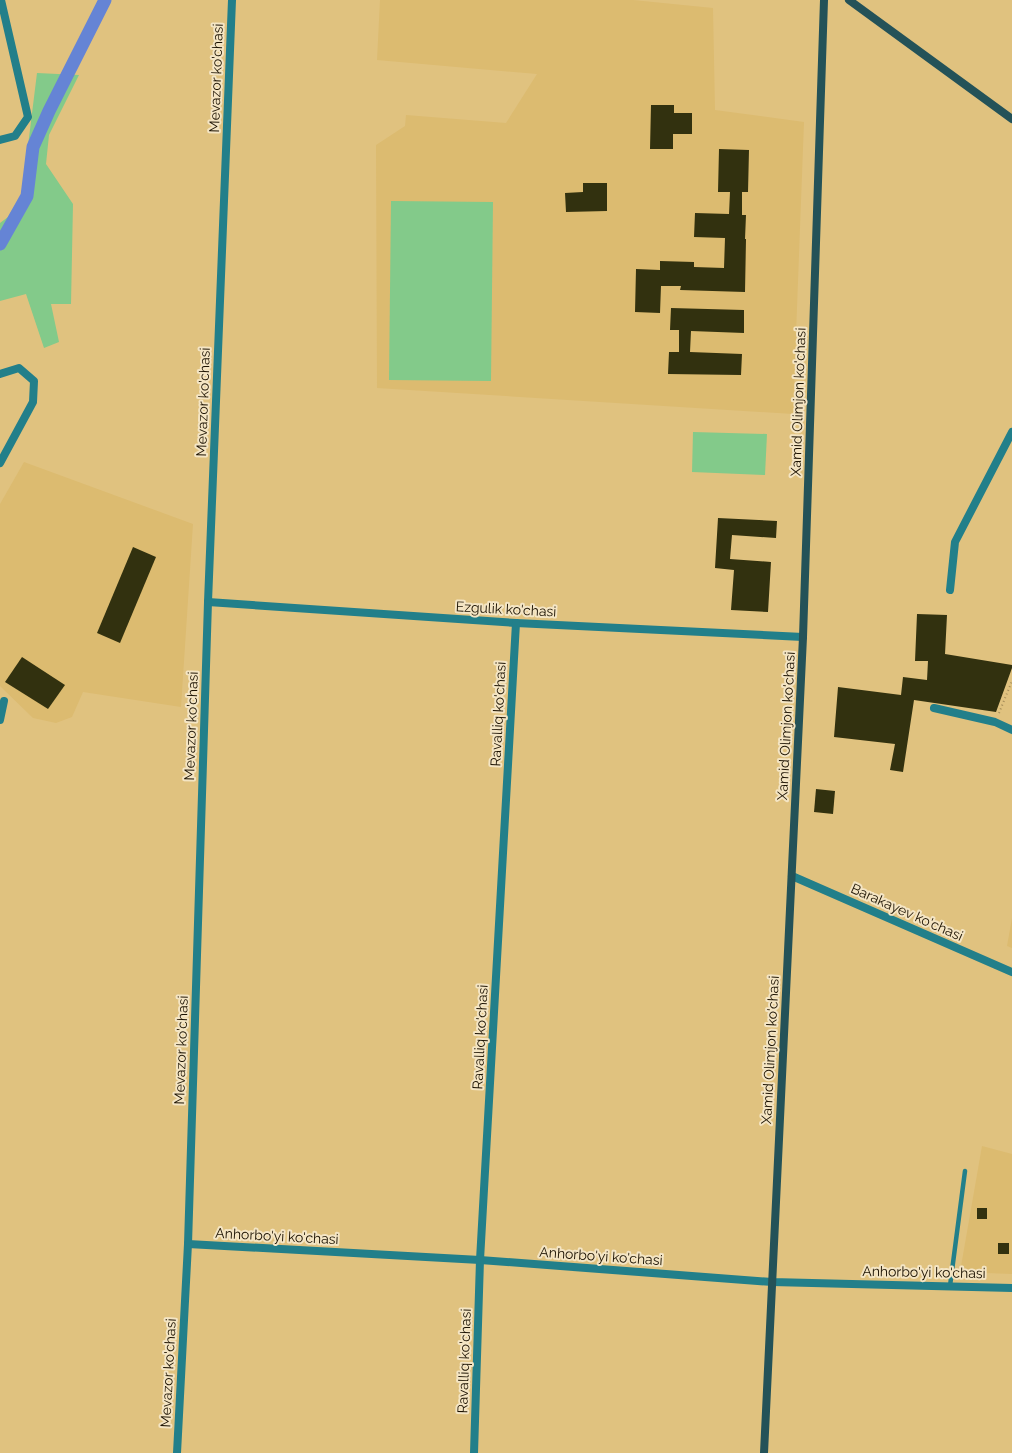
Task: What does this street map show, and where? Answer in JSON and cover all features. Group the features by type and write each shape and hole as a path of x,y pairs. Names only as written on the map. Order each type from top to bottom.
{"main road":[{"name":"Xamid Olimjon ko'chasi","path":"764,1453 803,637 824,0"},
{"path":"849,0 1012,119"}],"street":[{"path":"0,140 15,136 28,117 1,0"},
{"name":"Mevazor ko'chasi","path":"177,1453 188,1244 208,602 232,0"},
{"path":"0,374 19,368 34,381 33,402 0,463"},
{"path":"950,590 955,542 1012,432"},
{"name":"Ezgulik ko'chasi","path":"208,602 516,623 803,637"},
{"name":"Ravalliq ko'chasi","path":"474,1453 480,1260 516,623"},
{"path":"0,720 4,701"},
{"path":"934,708 995,722 1012,730"},
{"name":"Barakayev ko'chasi","path":"792,876 1012,972"},
{"name":"Anhorbo'yi ko'chasi","path":"188,1244 480,1260 772,1282 1012,1288"}],"lane":[{"path":"950,1286 964,1172"}],"path":[{"path":"995,722 1012,681"}],"shaded area":[{"path":"380,0 633,0 713,8 715,110 804,122 793,414 377,388 376,145 405,126 406,115 506,123 537,74 377,60"},
{"path":"24,462 193,524 181,707 83,692 72,717 56,723 33,718 0,686 0,504"},
{"path":"1012,918 1012,948 1007,946"},
{"path":"982,1146 1012,1154 1012,1274 960,1272"}],"green space":[{"path":"37,73 79,75 49,135 46,164 73,204 71,304 51,304 59,342 44,348 26,294 0,301 0,223 8,217 22,194"},
{"path":"391,201 493,202 491,381 389,380"},
{"path":"693,432 767,434 765,475 692,472"}],"building":[{"path":"651,105 674,105 674,113 692,113 692,134 673,134 673,149 650,149"},
{"path":"719,149 749,150 748,192 742,192 742,215 746,215 745,292 680,290 681,286 661,286 660,313 635,312 636,269 660,270 660,261 694,262 694,267 724,268 725,238 694,237 695,213 729,214 730,192 718,192"},
{"path":"583,183 607,183 607,211 566,212 565,193 583,192"},
{"path":"671,308 744,310 744,333 691,331 690,352 742,354 741,375 668,374 669,352 679,352 679,330 670,330"},
{"path":"718,518 777,521 776,538 732,535 730,559 771,562 768,612 731,610 734,570 715,568"},
{"path":"133,547 156,557 120,643 97,633"},
{"path":"917,614 947,615 945,654 1012,665 1012,668 996,712 914,700 903,772 890,770 895,744 834,737 838,687 901,695 903,677 927,680 928,661 915,661"},
{"path":"22,657 65,685 48,709 5,682"},
{"path":"816,789 835,791 833,814 814,812"},
{"path":"977,1208 987,1208 987,1219 977,1219"},
{"path":"998,1243 1009,1243 1009,1254 998,1254"}],"waterway":[{"path":"0,244 27,196 33,147 49,111 105,0"}]}
